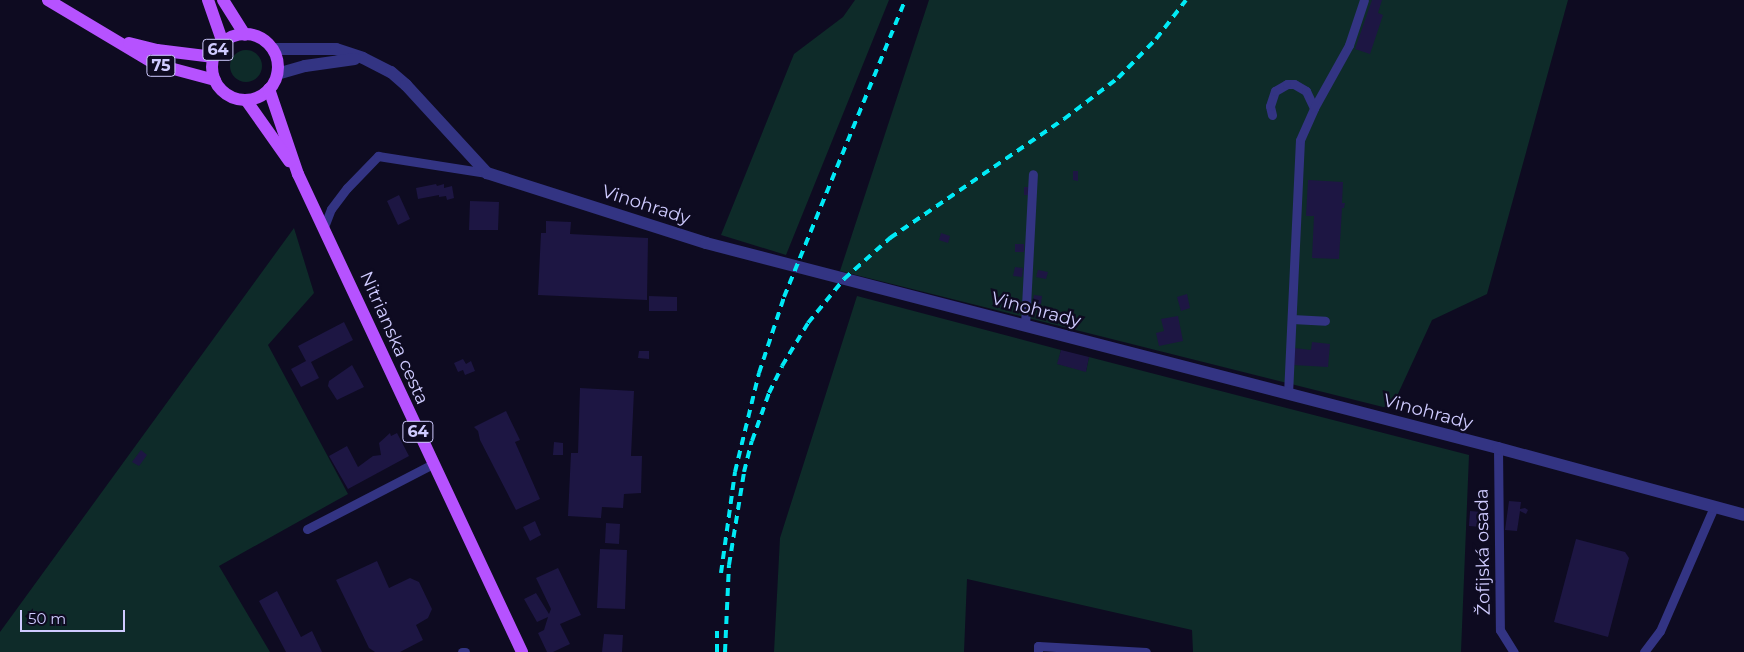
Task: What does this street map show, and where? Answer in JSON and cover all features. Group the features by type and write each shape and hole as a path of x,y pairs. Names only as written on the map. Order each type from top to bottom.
{"main road":[{"name":"75","path":"48,0 156,64 215,80"},
{"name":"64","path":"208,0 224,43"},
{"name":"64","path":"223,0 245,35"},
{"name":"64","path":"246,100 235,98 225,93 215,80 212,66 214,57 224,43 236,36 245,35 261,38 272,49"},
{"name":"75","path":"112,39 157,50 214,57"},
{"path":"246,100 261,96 269,89 277,74 278,64 272,49"},
{"name":"Nitrianska cesta","path":"269,89 298,174 522,652"},
{"name":"Nitrianska cesta","path":"246,100 298,174"}],"street":[{"name":"Vinohrady","path":"272,49 336,50 363,58 391,72 406,85 487,173 706,243 1498,448 1744,515"},
{"path":"277,74 337,60 363,58"}],"lane":[{"path":"1288,394 1300,140 1314,108 1349,46 1364,0"},
{"path":"1272,115 1271,99 1275,91 1287,84 1294,84 1306,91 1314,108"},
{"path":"324,227 331,208 347,188 378,156 487,173"},
{"path":"1025,325 1033,174"},
{"path":"1292,319 1326,321"},
{"name":"Žofijská osada","path":"1498,448 1500,630 1514,652"},
{"path":"307,529 433,464"},
{"path":"1644,652 1660,630 1714,507"},
{"path":"1038,652 1038,646 1146,652"}],"green space":[{"path":"855,0 889,0 786,255 721,235 794,54 843,17"},
{"path":"929,0 1568,0 1487,294 1432,320 1391,409 840,271"},
{"path":"246,50 252,51 257,55 261,60 261,72 257,77 252,81 246,82 240,81 235,77 231,72 230,66 231,60 235,55 240,51"},
{"path":"294,228 314,293 268,345 348,494 219,566 270,652 0,652 0,632"},
{"path":"857,296 1061,350 1058,364 1086,371 1089,357 1469,455 1461,652 1193,652 1192,630 967,579 964,652 774,652 780,538"}],"building":[{"path":"1372,0 1382,0 1378,13 1383,15 1370,54 1355,49"},
{"path":"1073,171 1078,171 1078,181 1073,180"},
{"path":"1308,180 1343,182 1342,203 1345,203 1344,208 1342,208 1339,259 1312,258 1314,216 1306,216"},
{"path":"436,184 437,186 444,184 444,188 452,186 454,198 447,200 446,196 439,197 439,195 418,199 416,188"},
{"path":"1024,187 1028,187 1028,195 1024,195"},
{"path":"399,195 410,219 398,225 387,201"},
{"path":"470,201 499,202 498,230 469,230"},
{"path":"546,221 571,222 570,234 648,238 647,300 538,295 541,233 546,233"},
{"path":"941,233 950,236 948,243 939,240"},
{"path":"1015,244 1024,244 1024,252 1015,252"},
{"path":"1015,267 1023,268 1022,277 1013,276"},
{"path":"1038,270 1048,272 1046,279 1036,277"},
{"path":"1187,294 1190,308 1181,311 1177,297"},
{"path":"1034,295 1042,296 1041,304 1033,303"},
{"path":"649,296 677,297 677,311 649,311"},
{"path":"1178,316 1183,341 1159,346 1156,333 1164,331 1161,319"},
{"path":"344,322 353,340 311,362 319,378 301,387 291,369 306,361 298,346"},
{"path":"1312,342 1330,344 1328,367 1293,365 1294,348 1311,350"},
{"path":"1061,350 1089,357 1086,372 1057,364"},
{"path":"639,351 649,351 649,359 638,358"},
{"path":"463,359 466,364 471,361 475,371 465,375 463,370 458,372 454,363"},
{"path":"352,365 364,387 337,400 328,386 329,381"},
{"path":"580,388 634,391 631,456 642,456 641,493 624,494 623,508 602,507 601,518 568,516 571,453 578,453"},
{"path":"506,411 520,440 515,442 540,499 516,510 480,440 478,431 474,427"},
{"path":"390,433 391,436 397,433 409,456 348,489 329,456 347,446 358,467 373,456 381,455 379,443"},
{"path":"554,442 563,443 563,455 553,455"},
{"path":"141,450 147,455 139,466 132,462"},
{"path":"1509,501 1521,502 1520,509 1525,508 1528,510 1526,514 1520,511 1517,531 1505,530"},
{"path":"1470,511 1482,512 1482,527 1469,526"},
{"path":"535,521 541,535 530,541 523,527"},
{"path":"606,523 620,524 619,544 605,543"},
{"path":"1576,539 1625,552 1629,558 1608,637 1554,622"},
{"path":"600,549 627,550 625,609 597,608"},
{"path":"377,561 389,588 410,578 419,582 432,609 428,618 416,625 423,640 400,652 375,652 369,648 336,580"},
{"path":"558,568 581,615 560,624 570,644 553,652 547,652 538,633 544,630 548,617 537,622 524,599 536,593 549,614 551,609 536,578"},
{"path":"277,591 301,637 312,631 322,652 286,652 259,601"},
{"path":"604,634 623,635 622,652 602,652"}],"railway":[{"path":"721,573 735,472 759,373 784,297 905,0"},
{"path":"725,652 729,565 744,472 752,441 769,393 782,366 808,323 844,279 890,238 1064,119 1118,78 1156,39 1186,0"},
{"path":"717,631 717,652"}]}
